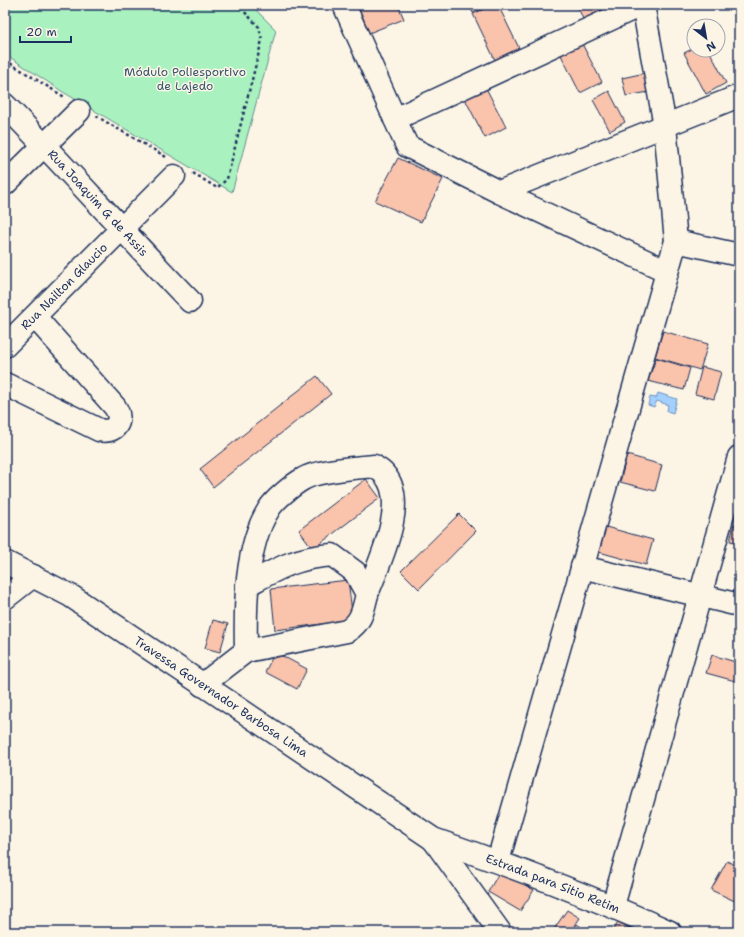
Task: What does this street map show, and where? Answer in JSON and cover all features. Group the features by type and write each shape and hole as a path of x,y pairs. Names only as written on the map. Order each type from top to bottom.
{"street":[{"path":"344,5 407,146 499,192 667,271"},
{"path":"395,119 642,5 665,126 676,241 498,861"},
{"path":"499,192 739,96"},
{"name":"Rua Joaquim G de Assis","path":"5,105 190,301"},
{"path":"5,184 80,108"},
{"name":"Rua Nailton Glaucio","path":"5,346 179,169"},
{"path":"676,241 739,255"},
{"path":"5,384 99,430 108,431 115,427 118,423 118,412 116,407 35,317"},
{"path":"613,906 739,457"},
{"path":"202,685 246,651 347,631 356,625 363,610 367,594 392,523 394,500 391,486 384,474 374,466 342,469 303,478 270,507 261,523 256,539 247,585 245,613 246,651"},
{"path":"247,585 290,562 310,557 332,555 355,572 367,594"},
{"name":"Travessa Governador Barbosa Lima","path":"5,562 71,596 433,839"},
{"path":"582,567 739,605"},
{"path":"5,598 33,576"},
{"path":"433,839 499,932"},
{"name":"Estrada para Sitio Retim","path":"433,839 498,861 613,906 670,932"}],"path":[{"path":"5,60 179,169 217,188 227,179 262,40 260,27 238,5"}],"green space":[{"name":"Módulo Poliesportivo de Lajedo","path":"5,5 251,5 276,30 232,192 63,92 5,54"}],"water":[{"path":"658,393 677,399 673,413 667,411 668,405 657,401 654,407 648,405 650,397 656,398"}],"building":[{"path":"358,5 398,5 404,19 369,33"},
{"path":"469,5 489,5 473,13"},
{"path":"493,5 498,5 519,48 495,60 473,14"},
{"path":"577,5 606,5 608,7 583,19"},
{"path":"581,42 602,82 580,93 560,53"},
{"path":"687,58 713,58 726,83 706,94"},
{"path":"645,73 649,92 626,96 622,78"},
{"path":"486,88 506,127 485,138 465,99"},
{"path":"609,91 625,122 610,131 593,100"},
{"path":"398,158 443,179 421,222 375,201"},
{"path":"663,331 708,344 700,370 655,357"},
{"path":"656,358 690,368 684,390 648,381"},
{"path":"702,367 721,372 714,399 695,394"},
{"path":"317,376 331,394 213,487 200,469"},
{"path":"627,455 662,465 655,491 620,482"},
{"path":"366,479 380,498 313,549 299,530"},
{"path":"459,514 476,531 419,589 401,571"},
{"path":"734,524 739,526 739,543 730,541"},
{"path":"606,527 653,540 646,565 599,552"},
{"path":"348,580 353,620 275,630 271,589"},
{"path":"213,620 228,624 220,652 205,648"},
{"path":"275,652 307,669 297,689 265,672"},
{"path":"712,655 739,663 739,682 706,673"},
{"path":"727,861 739,867 739,903 711,890"},
{"path":"500,871 534,890 520,911 488,892"},
{"path":"567,910 580,918 570,932 552,932"},
{"path":"618,922 633,930 632,932 613,932"},
{"path":"577,924 588,932 571,932"}]}
